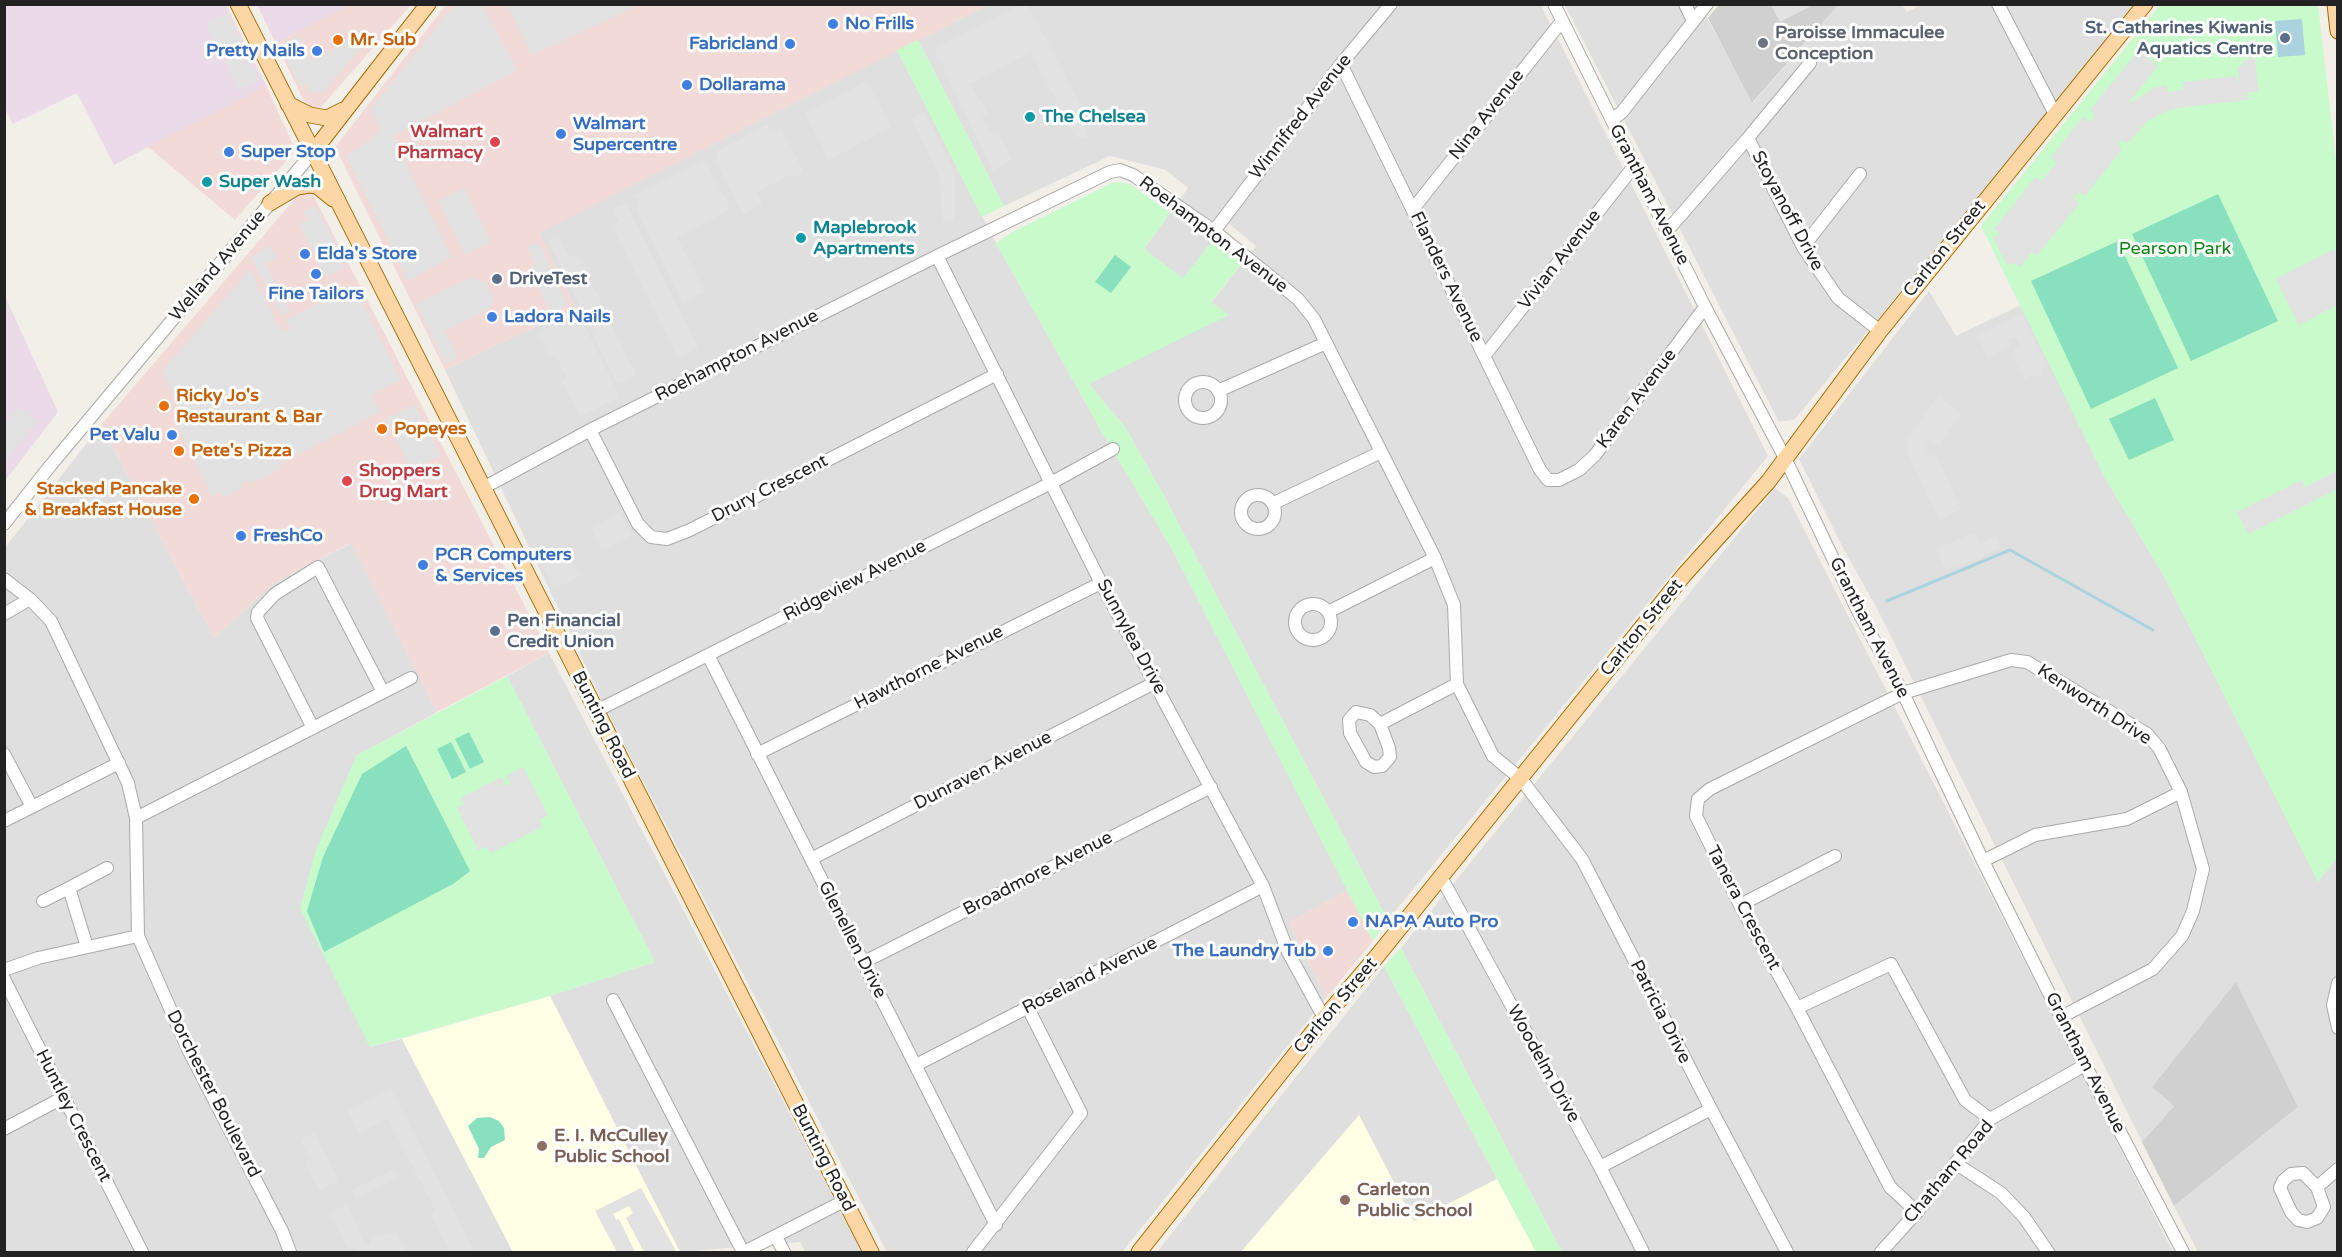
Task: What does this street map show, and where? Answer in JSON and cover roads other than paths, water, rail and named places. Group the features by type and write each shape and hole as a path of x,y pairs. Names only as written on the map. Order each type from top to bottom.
{"main road":[{"name":"Bunting Road","path":"238,4 871,1252"},
{"name":"Welland Avenue","path":"312,152 428,4"},
{"name":"Carlton Street","path":"1139,1252 1324,1018 1521,779 1684,575 1768,482 1880,331 2145,4"},
{"path":"2335,4 2337,31"},
{"path":"288,104 309,115 327,118 348,107"},
{"path":"270,203 297,187 309,185 316,186 338,203"}],"street":[{"name":"Winnifred Avenue","path":"1214,231 1341,64 1391,4"},
{"name":"Grantham Avenue","path":"1554,4 1705,307 1785,459 1859,613 1903,693 1983,861 2085,1065 2183,1252"},
{"path":"1685,4 1693,21"},
{"path":"1612,120 1622,112 1707,4"},
{"path":"1998,4 2055,114"},
{"name":"Nina Avenue","path":"1413,209 1562,21"},
{"path":"1667,231 1810,63"},
{"name":"Flanders Avenue","path":"1341,64 1540,470 1548,480 1559,480"},
{"name":"Stoyanoff Drive","path":"1748,138 1803,247 1838,298 1880,331"},
{"name":"Welland Avenue","path":"4,524 312,152"},
{"name":"Vivian Avenue","path":"1485,355 1635,165"},
{"name":"Roehampton Avenue","path":"483,488 590,430 937,256 1110,172 1120,170 1133,175 1214,231 1298,299 1314,319 1435,558 1454,605 1457,684 1493,756 1521,779"},
{"path":"1803,247 1860,174"},
{"name":"Sunnylea Drive","path":"937,256 1101,583 1156,682 1263,886 1288,952 1324,1018"},
{"name":"Karen Avenue","path":"1559,480 1579,470 1595,455 1705,307"},
{"path":"1218,391 1326,343"},
{"name":"Drury Crescent","path":"590,430 638,524 651,537 667,539 690,530 996,374"},
{"name":"Ridgeview Avenue","path":"596,711 1051,483 1113,449"},
{"path":"1274,503 1381,452"},
{"path":"1328,612 1435,558"},
{"path":"313,728 257,618 258,612 275,594 318,567 383,692"},
{"path":"4,579 30,599 51,621 128,783 136,818 138,936 38,958 4,970"},
{"name":"Hawthorne Avenue","path":"757,754 1101,583"},
{"path":"4,614 30,599"},
{"name":"Glenellen Drive","path":"708,656 996,1225"},
{"name":"Kenworth Drive","path":"1903,693 2011,660 2027,662 2147,734 2159,748 2181,792 2203,869 2193,911 2182,936 2153,969 2061,1017"},
{"path":"136,818 411,678"},
{"name":"Dunraven Avenue","path":"811,859 1156,682"},
{"path":"1380,724 1457,684"},
{"name":"Tanera Crescent","path":"1903,693 1710,789 1698,800 1696,816 1740,905 1890,1186 1917,1212"},
{"path":"4,754 32,807"},
{"path":"4,821 119,764"},
{"name":"Patricia Drive","path":"1521,779 1582,859 1787,1252"},
{"name":"Broadmore Avenue","path":"864,962 1211,787"},
{"path":"1983,861 2035,835 2127,819 2181,792"},
{"path":"1740,905 1835,856"},
{"path":"43,901 107,868"},
{"name":"Woodelm Drive","path":"1441,877 1600,1167 1642,1252"},
{"name":"Roseland Avenue","path":"916,1065 1263,886"},
{"path":"69,888 87,947"},
{"name":"Dorchester Boulevard","path":"138,936 188,1048 267,1200 290,1252"},
{"path":"1797,1008 1891,964 1965,1100 1990,1119"},
{"name":"Huntley Crescent","path":"4,979 142,1252"},
{"path":"2337,983 2333,1005 2337,1028"},
{"path":"613,1000 744,1252 844,1201"},
{"path":"973,1252 1081,1113 1028,1008"},
{"name":"Chatham Road","path":"1881,1252 1917,1212 1990,1119 2085,1065"},
{"path":"4,1129 64,1097"},
{"path":"1600,1167 1711,1109"},
{"path":"1955,1162 2001,1193 2024,1217 2048,1252"},
{"path":"2318,1187 2337,1169"},
{"path":"776,1237 784,1252"}],"water":[{"path":"2302,19 2305,55 2278,57 2275,21"}],"waterway":[{"path":"1887,601 2010,550 2153,630"}],"place":[{"name":"No Frills","path":"833,24"},
{"name":"St. Catharines Kiwanis Aquatics Centre","path":"2285,38"},
{"name":"Mr. Sub","path":"338,40"},
{"name":"Paroisse Immaculee Conception","path":"1763,43"},
{"name":"Fabricland","path":"790,44"},
{"name":"Pretty Nails","path":"317,51"},
{"name":"Dollarama","path":"687,85"},
{"name":"The Chelsea","path":"1030,117"},
{"name":"Walmart Supercentre","path":"561,134"},
{"name":"Walmart Pharmacy","path":"495,142"},
{"name":"Super Stop","path":"229,152"},
{"name":"Super Wash","path":"207,182"},
{"name":"Maplebrook Apartments","path":"801,238"},
{"name":"Elda's Store","path":"305,254"},
{"name":"Fine Tailors","path":"316,274"},
{"name":"DriveTest","path":"497,279"},
{"name":"Ladora Nails","path":"492,317"},
{"name":"Ricky Jo's Restaurant & Bar","path":"164,406"},
{"name":"Popeyes","path":"382,429"},
{"name":"Pet Valu","path":"172,435"},
{"name":"Pete's Pizza","path":"179,451"},
{"name":"Shoppers Drug Mart","path":"347,481"},
{"name":"Stacked Pancake & Breakfast House","path":"194,499"},
{"name":"FreshCo","path":"241,536"},
{"name":"PCR Computers & Services","path":"423,565"},
{"name":"Pen Financial Credit Union","path":"495,631"},
{"name":"NAPA Auto Pro","path":"1353,922"},
{"name":"The Laundry Tub","path":"1328,951"},
{"name":"E. I. McCulley Public School","path":"542,1146"},
{"name":"Carleton Public School","path":"1345,1200"}],"park label":[{"name":"Pearson Park","path":"2175,249"}]}
